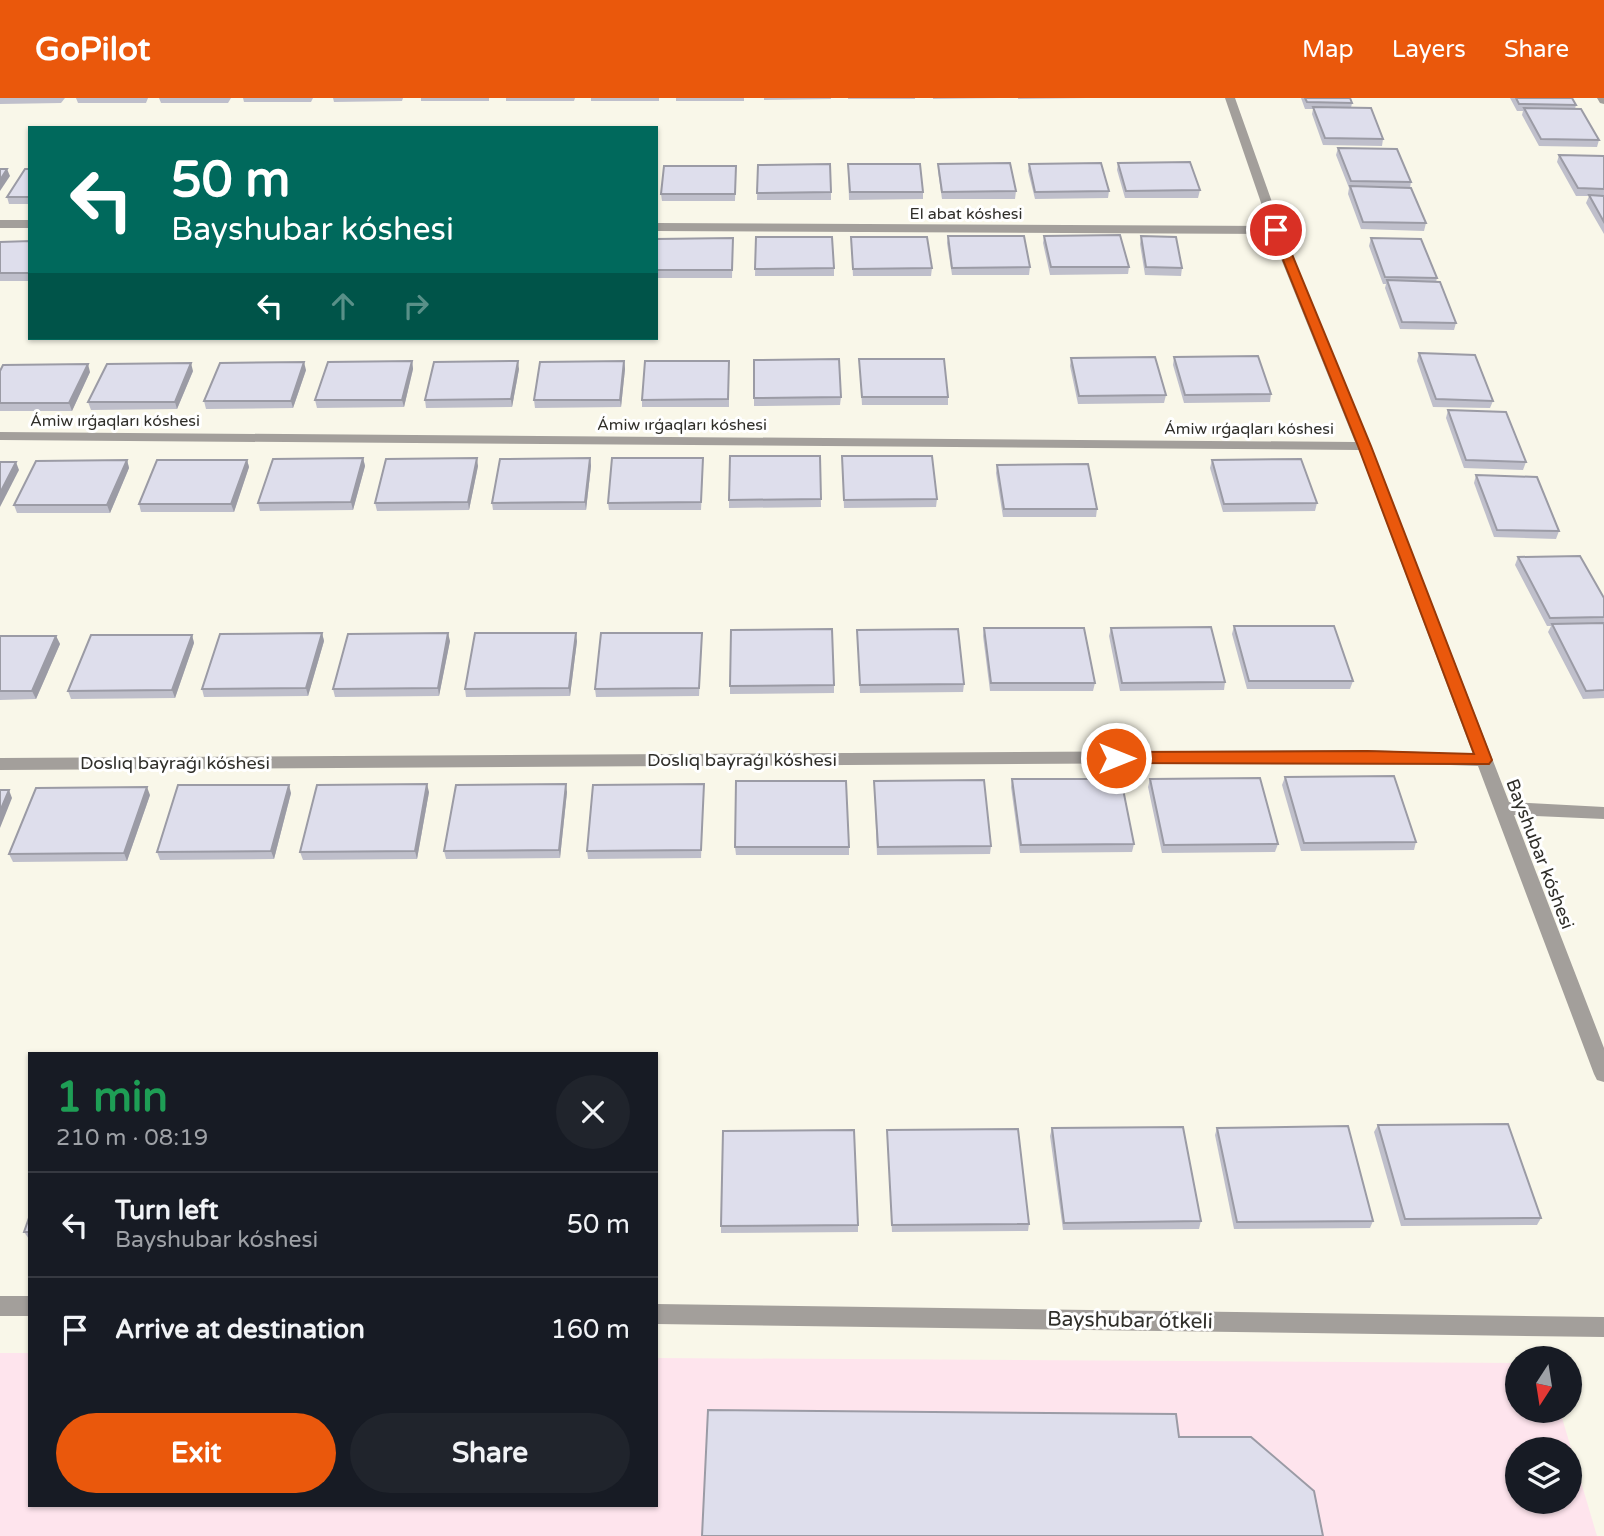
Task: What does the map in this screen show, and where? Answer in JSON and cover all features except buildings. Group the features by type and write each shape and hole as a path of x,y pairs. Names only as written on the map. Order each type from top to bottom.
{"street":[{"name":"Bayshubar kóshesi","path":"1230,98 1276,230 1364,446 1604,1074"},
{"path":"0,224 28,224"},
{"name":"El abat kóshesi","path":"658,227 1276,230"},
{"name":"Ámiw ırǵaqları kóshesi","path":"0,436 1364,446"},
{"name":"Doslıq bayraǵı kóshesi","path":"0,764 1367,756 1484,760"},
{"path":"1502,808 1604,813"},
{"path":"0,1306 28,1306"},
{"name":"Bayshubar ótkeli","path":"658,1314 1604,1326"}],"shaded area":[{"path":"0,1353 28,1353 28,1507 658,1507 658,1358 1505,1363 1505,1423 1564,1423 1568,1437 1505,1437 1505,1514 1582,1514 1582,1485 1597,1536 0,1536"}],"route":[{"path":"1116,758 1367,756 1484,760 1364,446 1276,230"}]}
